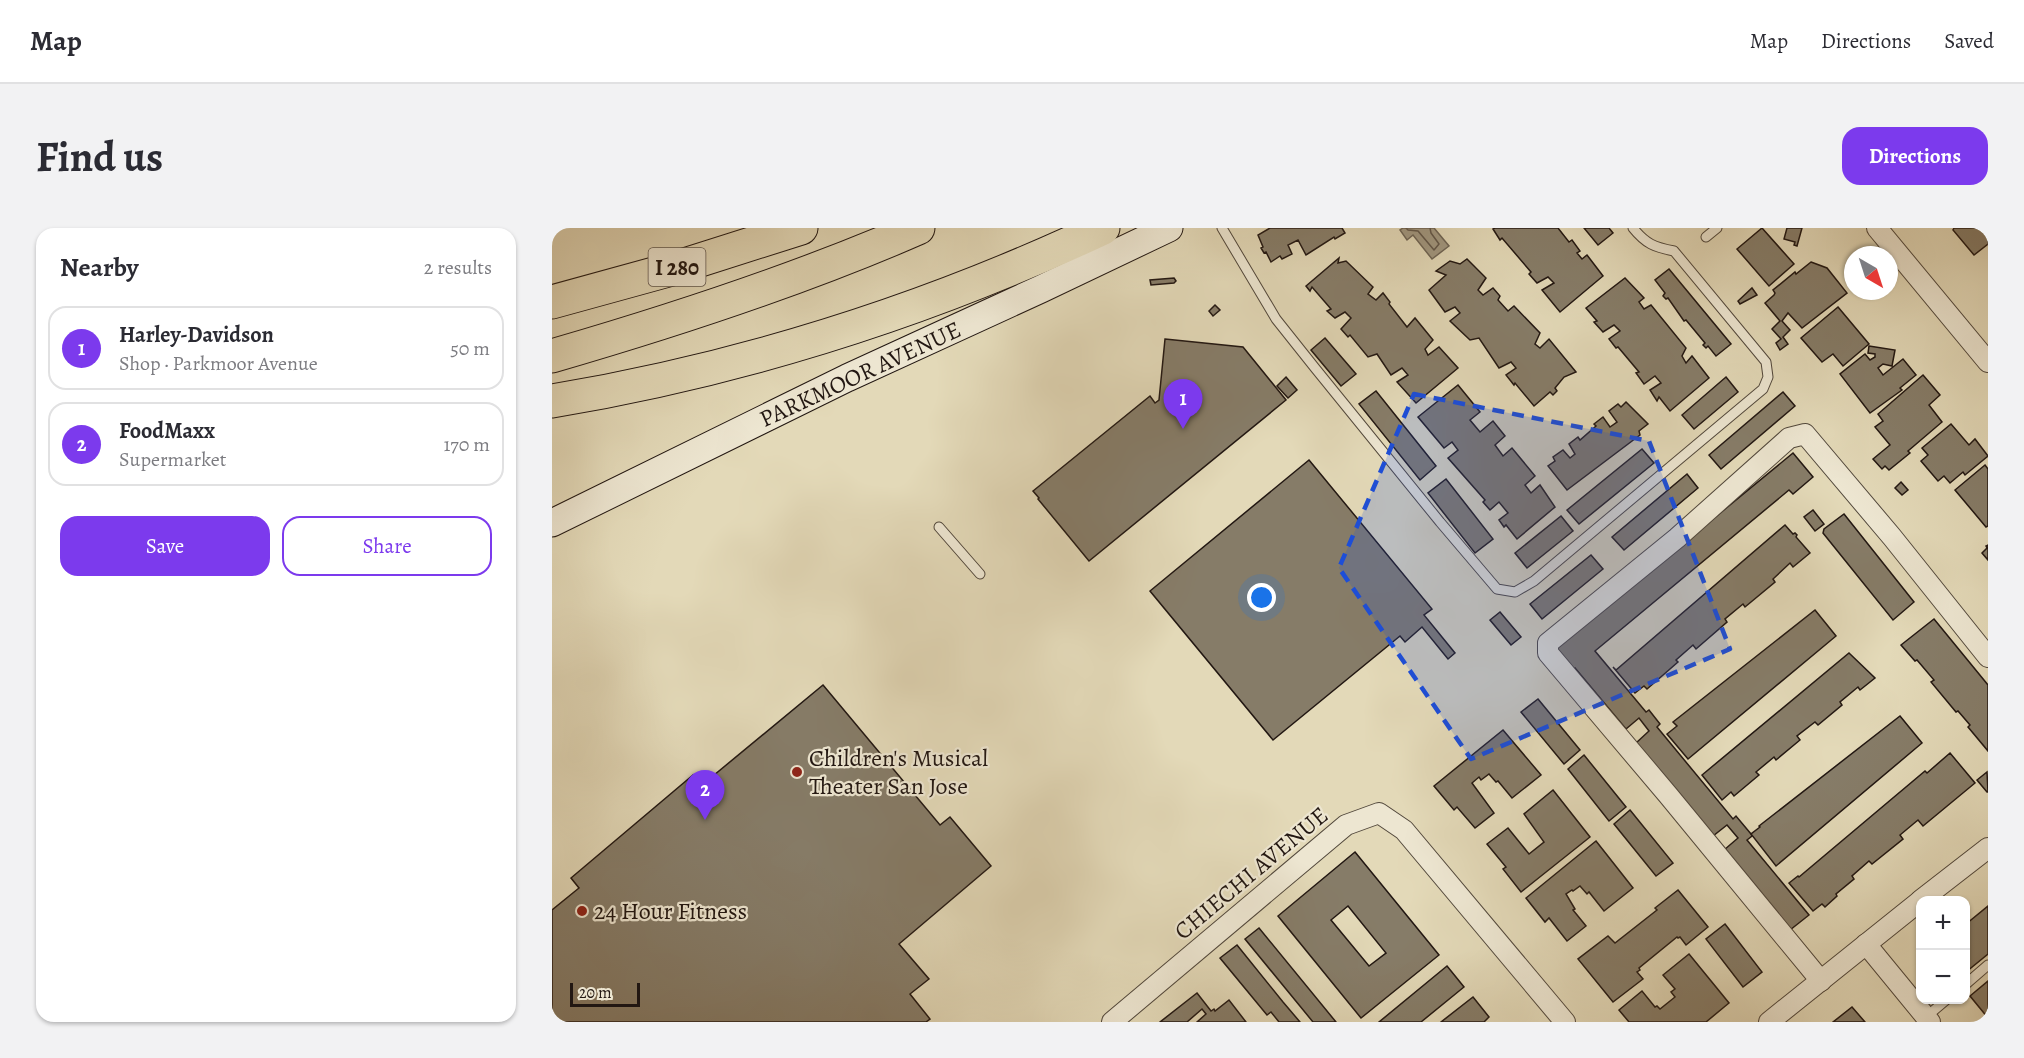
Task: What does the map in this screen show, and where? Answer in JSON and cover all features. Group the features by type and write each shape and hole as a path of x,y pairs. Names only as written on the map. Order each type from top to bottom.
{"highway":[{"name":"I 280","path":"552,302 672,269 801,228"},
{"path":"552,356 632,333 803,275 918,228"},
{"path":"552,401 671,378 814,340 948,294 1103,228"}],"street":[{"name":"PARKMOOR AVENUE","path":"552,523 847,378 1169,228"},
{"path":"1877,228 1988,362"},
{"path":"1821,981 1548,653 1548,643 1677,538 1789,438 1805,434 1892,537 1988,657"},
{"name":"CHIECHI AVENUE","path":"1112,1022 1346,825 1379,813 1404,830 1565,1022"},
{"path":"1927,896 1988,848"},
{"path":"1769,1022 1916,905"},
{"path":"1866,944 1928,1019"}],"lane":[{"path":"1222,228 1276,319 1315,368 1497,589 1515,592 1534,581 1763,388 1768,377 1766,362 1674,251 1656,248 1644,240 1633,228"},
{"path":"1706,237 1717,228"},
{"path":"939,527 980,574"},
{"path":"1970,980 1988,965"},
{"path":"1928,1019 1942,1004"}],"highlighted area":[{"path":"1414,394 1649,441 1730,649 1471,759 1339,568"}],"water":[{"path":"1403,228 1434,228 1449,246 1432,259 1413,235 1407,240 1400,230"}],"building":[{"path":"1270,228 1342,228 1345,233 1335,239 1334,237 1306,255 1298,240 1288,245 1292,254 1282,259 1280,256 1271,262 1261,248 1263,247 1258,235"},
{"path":"1558,228 1569,242 1572,240 1580,251 1577,253 1582,259 1587,255 1603,276 1560,312 1542,290 1554,283 1548,277 1537,283 1529,274 1531,272 1502,238 1500,240 1493,229"},
{"path":"1584,228 1609,228 1613,233 1598,245"},
{"path":"1762,228 1794,264 1769,286 1737,249"},
{"path":"1787,228 1802,228 1797,246 1794,245 1795,242 1784,239"},
{"path":"1954,228 1988,228 1988,244 1974,255 1953,230"},
{"path":"1339,258 1338,263 1346,261 1373,287 1368,294 1376,300 1383,293 1407,327 1415,318 1433,340 1425,349 1428,355 1439,347 1458,368 1416,403 1397,382 1408,375 1402,368 1391,375 1377,354 1368,357 1350,335 1348,337 1341,329 1351,318 1345,312 1335,318 1327,311 1331,309 1312,287 1310,291 1306,286"},
{"path":"1467,259 1486,278 1478,290 1483,295 1493,288 1500,296 1498,300 1508,311 1514,306 1540,333 1535,344 1540,348 1549,339 1576,372 1564,377 1555,388 1557,391 1553,395 1550,392 1534,406 1506,375 1516,368 1511,362 1499,368 1479,338 1470,340 1450,321 1460,313 1455,307 1445,312 1429,290 1446,275 1436,271 1450,261 1460,264"},
{"path":"1811,262 1827,268 1844,289 1844,295 1802,328 1788,313 1782,321 1790,330 1783,337 1788,344 1780,350 1776,343 1781,339 1772,329 1780,321 1765,303 1774,295 1773,290 1795,272 1796,274"},
{"path":"1669,269 1731,344 1716,356 1708,346 1706,348 1703,345 1705,343 1686,320 1684,321 1668,298 1663,296 1665,293 1655,280"},
{"path":"1174,278 1176,281 1174,283 1151,285 1150,280"},
{"path":"1625,278 1644,298 1639,302 1644,309 1651,305 1686,348 1682,356 1686,363 1692,356 1709,378 1670,411 1659,397 1657,401 1650,390 1661,383 1655,376 1644,384 1636,373 1639,372 1609,339 1620,331 1614,325 1603,332 1586,308"},
{"path":"1752,288 1757,295 1740,304 1738,301"},
{"path":"1215,305 1220,310 1213,316 1209,311"},
{"path":"1838,307 1869,344 1843,366 1833,354 1822,362 1801,338"},
{"path":"1325,338 1356,374 1341,386 1311,350"},
{"path":"1165,339 1243,347 1286,400 1089,561 1033,491 1150,396 1155,403 1159,400"},
{"path":"1869,346 1895,350 1892,366 1883,364 1878,368 1883,375 1903,359 1916,375 1900,388 1902,390 1870,413 1840,374 1865,354 1870,360 1875,357 1875,354 1868,353"},
{"path":"1923,375 1940,395 1929,405 1942,422 1889,470 1885,466 1882,469 1873,459 1890,445 1875,427 1883,421 1878,414"},
{"path":"1286,377 1297,390 1288,398 1277,386"},
{"path":"1726,377 1738,392 1694,429 1682,415"},
{"path":"1458,385 1480,412 1470,420 1480,432 1493,421 1505,436 1495,445 1503,456 1512,448 1535,476 1525,485 1531,493 1540,485 1555,507 1517,539 1499,520 1508,513 1499,502 1490,510 1483,502 1485,500 1448,458 1458,450 1452,442 1444,448 1418,417"},
{"path":"1376,391 1436,466 1420,480 1359,404"},
{"path":"1783,392 1795,406 1721,469 1709,455"},
{"path":"1626,402 1648,424 1639,431 1640,435 1567,490 1548,466 1555,461 1553,457 1563,450 1570,458 1575,454 1569,444 1578,437 1580,440 1603,417 1610,427 1617,422 1609,411 1618,404 1621,407"},
{"path":"1951,424 1969,445 1975,439 1988,456 1965,475 1963,472 1950,483 1944,476 1938,481 1921,461 1928,455 1922,448"},
{"path":"1642,449 1654,463 1579,524 1567,510"},
{"path":"1793,453 1813,477 1793,494 1789,490 1595,651 1646,712 1649,710 1660,724 1657,727 1733,819 1736,816 1751,834 1752,836 1747,840 1809,915 1790,930 1724,850 1738,838 1727,825 1713,836 1636,743 1649,731 1639,718 1626,729 1575,668 1572,670 1555,649"},
{"path":"1309,460 1432,609 1424,615 1455,653 1448,659 1422,627 1405,642 1400,636 1273,740 1150,591"},
{"path":"1985,465 1988,469 1988,526 1986,527 1955,490"},
{"path":"1687,474 1698,488 1624,550 1612,537"},
{"path":"1446,479 1493,539 1475,553 1428,493"},
{"path":"1901,482 1908,490 1902,495 1895,488"},
{"path":"1813,510 1824,524 1815,531 1804,517"},
{"path":"1844,514 1914,602 1893,620 1823,533 1824,529"},
{"path":"1561,516 1573,531 1527,568 1515,553"},
{"path":"1785,525 1797,535 1796,537 1810,553 1793,567 1790,563 1773,579 1775,582 1745,607 1743,604 1725,619 1727,622 1696,649 1693,645 1676,660 1678,662 1647,689 1644,686 1635,693 1613,667 1616,670"},
{"path":"1988,545 1988,560 1982,553"},
{"path":"1591,555 1603,569 1542,619 1530,604"},
{"path":"1815,610 1836,636 1688,759 1667,734 1677,726 1673,722"},
{"path":"1500,612 1521,637 1511,645 1490,620"},
{"path":"1934,619 1988,685 1988,751 1968,727 1970,725 1931,682 1934,680 1901,645"},
{"path":"1849,653 1875,678 1860,690 1858,687 1840,702 1842,705 1818,725 1815,722 1797,736 1800,740 1776,760 1774,757 1756,772 1759,775 1734,796 1731,792 1722,800 1702,775"},
{"path":"823,685 940,825 950,817 991,866 899,944 929,979 910,994 930,1019 926,1022 552,1022 552,910 579,888 571,878 693,775 702,785"},
{"path":"1538,699 1580,750 1564,764 1521,712"},
{"path":"1900,716 1922,743 1776,866 1751,834"},
{"path":"1503,730 1541,775 1512,798 1489,774 1481,780 1479,777 1472,783 1494,813 1475,828 1457,807 1454,810 1434,786"},
{"path":"1950,753 1975,783 1923,826 1918,820 1900,835 1903,839 1872,864 1869,861 1852,876 1854,879 1825,907 1822,904 1813,911 1789,883"},
{"path":"1584,755 1626,807 1609,821 1568,769"},
{"path":"1987,772 1988,792 1977,780"},
{"path":"1553,790 1590,837 1521,892 1503,869 1506,867 1487,844 1508,828 1529,854 1544,842 1524,814"},
{"path":"1630,810 1673,863 1656,876 1614,824"},
{"path":"1596,841 1633,888 1604,911 1589,892 1587,894 1580,886 1566,894 1575,909 1573,910 1586,926 1567,941 1549,918 1545,922 1526,898"},
{"path":"1355,852 1439,955 1361,1018 1278,916","holes":["1348,906 1386,953 1369,966 1331,920"]},
{"path":"1678,890 1708,927 1686,945 1680,937 1677,937 1639,968 1637,972 1643,979 1613,1002 1578,959 1608,936 1615,943"},
{"path":"1988,906 1988,954 1970,969 1970,950 1970,921"},
{"path":"1725,924 1762,972 1743,987 1706,939"},
{"path":"1259,928 1336,1022 1313,1022 1245,939"},
{"path":"1237,945 1300,1022 1279,1022 1271,1012 1267,1015 1220,958"},
{"path":"1689,954 1729,1003 1706,1022 1629,1022 1619,1010 1642,991 1655,1007 1660,1009 1675,997 1671,992 1675,989 1663,975"},
{"path":"1447,966 1464,987 1421,1022 1379,1022"},
{"path":"1988,981 1988,1018 1970,996"},
{"path":"1197,993 1211,1011 1214,1009 1215,1011 1229,1000 1246,1022 1197,1022 1206,1014 1202,1009 1187,1022 1160,1022"},
{"path":"1473,997 1489,1017 1484,1022 1441,1022"},
{"path":"1852,1007 1865,1022 1833,1022"}],"place":[{"name":"Harley-Davidson","path":"1183,429"},
{"name":"Children's Musical Theater San Jose","path":"797,772"},
{"name":"FoodMaxx","path":"705,820"},
{"name":"24 Hour Fitness","path":"582,911"}]}
